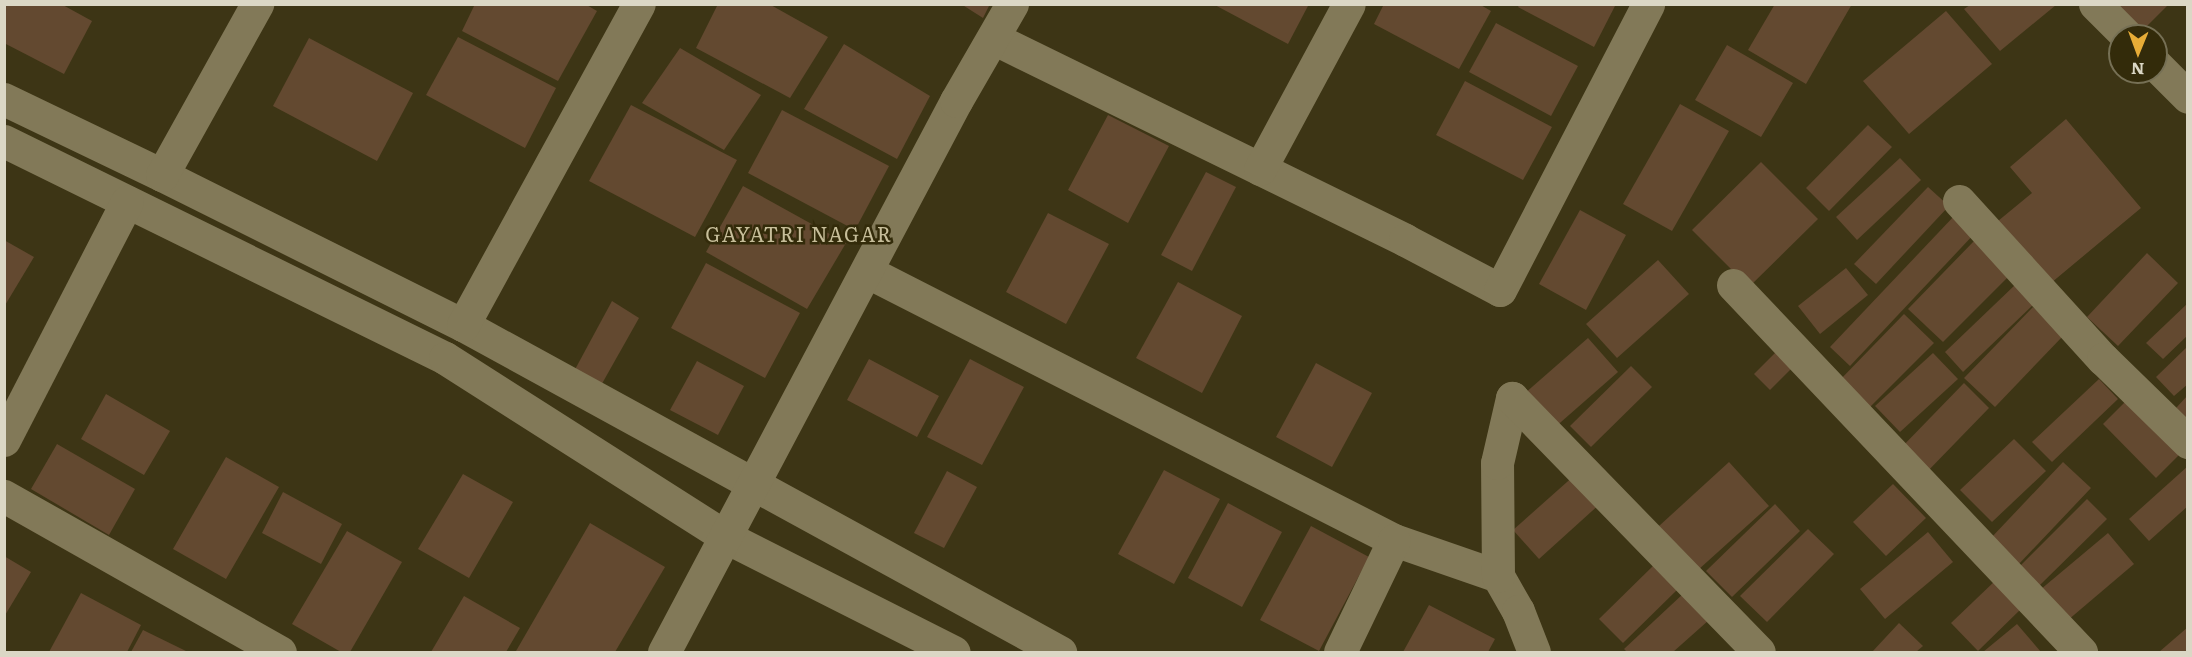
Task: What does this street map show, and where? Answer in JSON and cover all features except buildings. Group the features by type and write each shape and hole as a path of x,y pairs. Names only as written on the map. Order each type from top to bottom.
{"street":[{"path":"162,175 257,4"},
{"path":"463,325 639,4"},
{"path":"664,652 868,272 956,101 1012,4"},
{"path":"1260,169 1349,4"},
{"path":"993,38 1500,290 1648,4"},
{"path":"2095,4 2115,24"},
{"path":"2168,77 2187,96"},
{"path":"4,99 463,325 1060,652"},
{"path":"4,141 445,358 726,537 954,652"},
{"path":"1959,201 2103,359 2187,442"},
{"path":"4,440 127,202"},
{"path":"868,272 1394,540 1498,576"},
{"path":"1733,285 2081,652"},
{"path":"1534,652 1518,611 1498,576 1497,463 1512,398 1759,652"},
{"path":"4,496 280,652"},
{"path":"1340,652 1394,540"}],"district":[{"name":"GAYATRI NAGAR","path":"799,233"}]}
